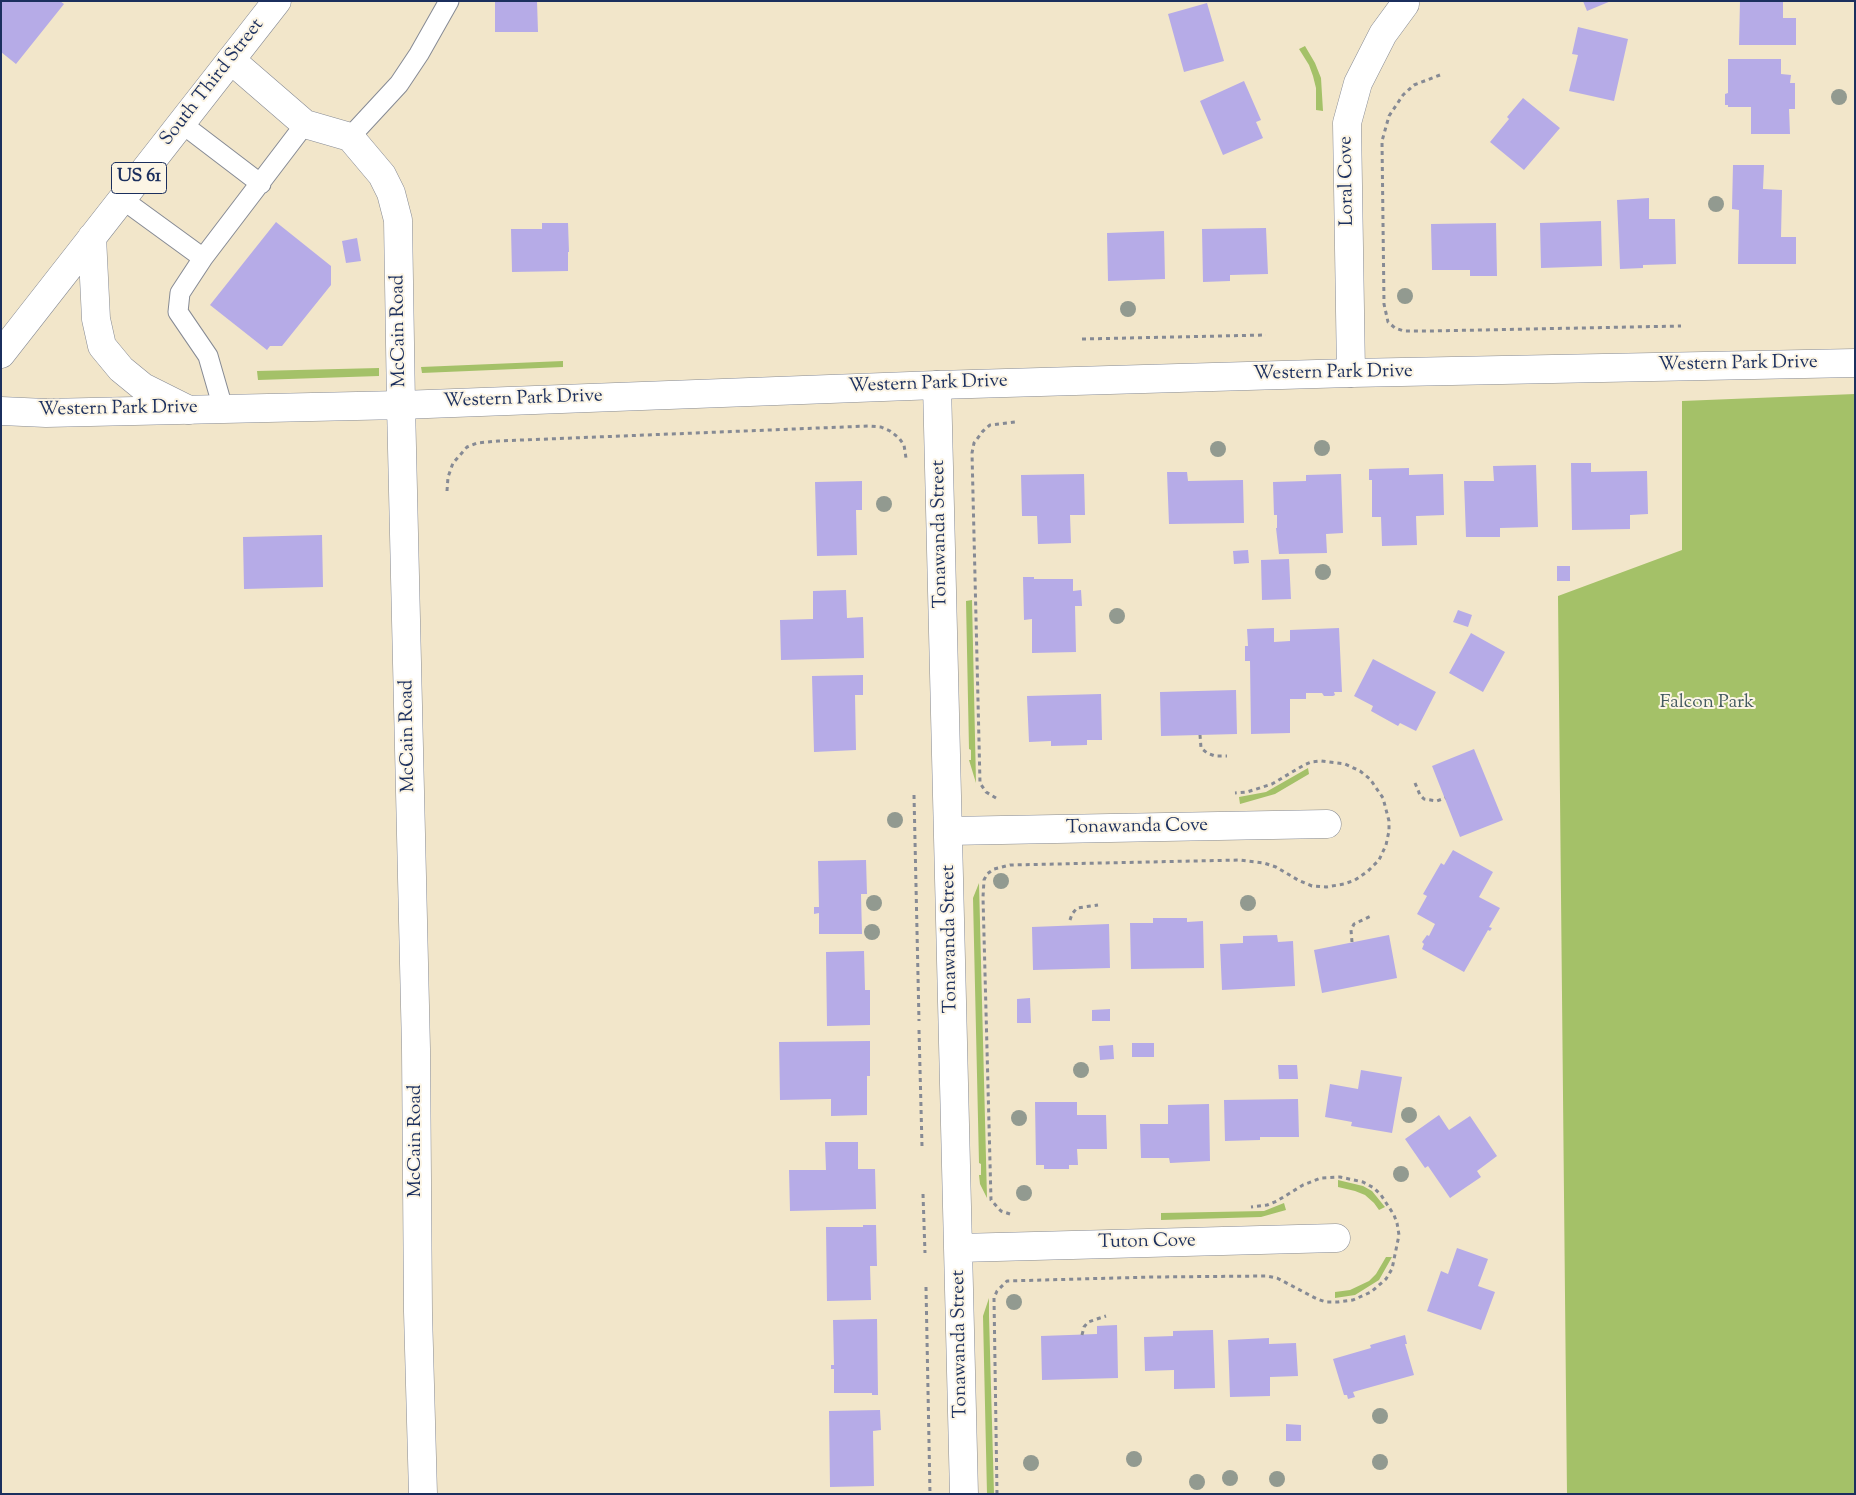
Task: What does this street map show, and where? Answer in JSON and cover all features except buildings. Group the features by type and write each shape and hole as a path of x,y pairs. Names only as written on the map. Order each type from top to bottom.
{"main road":[{"name":"South Third Street","path":"1,354 277,1"},
{"name":"Loral Cove","path":"1351,373 1347,123 1358,83 1383,34 1405,4"},
{"path":"231,60 305,124 350,138"},
{"name":"McCain Road","path":"350,138 382,175 391,193 398,220 416,1030 418,1312 423,1494"},
{"path":"92,237 96,320 102,346 121,369 144,387 189,410"},
{"name":"Western Park Drive","path":"1,411 46,413 401,405 937,385 1351,373 1855,363"},
{"name":"Tonawanda Street","path":"937,385 964,1494"},
{"name":"Tonawanda Cove","path":"948,831 1327,824"},
{"name":"Tuton Cove","path":"959,1248 1336,1238"}],"lane":[{"path":"350,138 399,84 419,54 449,1"},
{"path":"181,123 261,184"},
{"path":"223,408 208,356 178,312 180,293 203,258 305,124"},
{"path":"122,199 203,258"}],"path":[{"path":"1440,75 1414,85 1404,95 1389,116 1382,140 1384,304 1388,322 1395,328 1404,331 1681,326"},
{"path":"1082,339 1266,335"},
{"path":"999,799 986,792 980,783 972,453 974,443 990,425 1014,422"},
{"path":"447,492 448,477 453,463 467,447 477,443 498,441 868,426 881,427 899,438 904,445 906,464"},
{"path":"1200,735 1201,748 1207,753 1215,756 1227,756"},
{"path":"1012,1214 1001,1211 991,1200 983,896 984,880 987,874 994,869 1010,865 1240,860 1264,863 1276,867 1312,886 1326,887 1355,880 1368,871 1379,860 1386,845 1389,821 1383,798 1370,779 1360,771 1345,764 1320,761 1311,762 1263,788 1228,794"},
{"path":"1415,783 1424,799 1437,801 1445,798"},
{"path":"914,794 922,1148"},
{"path":"1070,920 1077,908 1098,905"},
{"path":"1352,942 1351,930 1354,924 1371,916"},
{"path":"998,1494 994,1298 997,1291 1007,1282 1152,1277 1267,1276 1277,1278 1326,1302 1338,1302 1353,1300 1371,1292 1386,1279 1392,1269 1399,1241 1394,1215 1381,1195 1374,1188 1363,1182 1340,1177 1321,1178 1303,1185 1284,1198 1267,1205 1244,1207"},
{"path":"923,1186 925,1259"},
{"path":"926,1284 930,1494"},
{"path":"1082,1335 1084,1327 1088,1322 1106,1316"}],"green space":[{"path":"1305,46 1321,78 1323,111 1316,110 1316,88 1313,76 1309,65 1299,49"},
{"path":"563,361 563,367 422,373 421,367"},
{"path":"379,368 379,376 258,380 257,371"},
{"name":"Falcon Park","path":"1855,394 1855,1494 1567,1494 1558,596 1682,550 1682,401"},
{"path":"972,600 976,783 969,760 971,760 971,750 969,749 966,601"},
{"path":"1308,768 1309,774 1275,794 1240,804 1239,797 1266,792"},
{"path":"979,883 987,1198 980,1184 979,1175 981,1175 981,1164 979,1163 973,898"},
{"path":"1338,1180 1363,1186 1372,1191 1385,1207 1379,1210 1365,1195 1338,1187"},
{"path":"1284,1203 1286,1210 1261,1217 1161,1220 1161,1213 1264,1211"},
{"path":"1386,1257 1392,1257 1379,1280 1355,1295 1335,1298 1335,1292 1350,1290 1369,1281 1376,1274"},
{"path":"989,1298 994,1494 987,1494 983,1316"}]}
